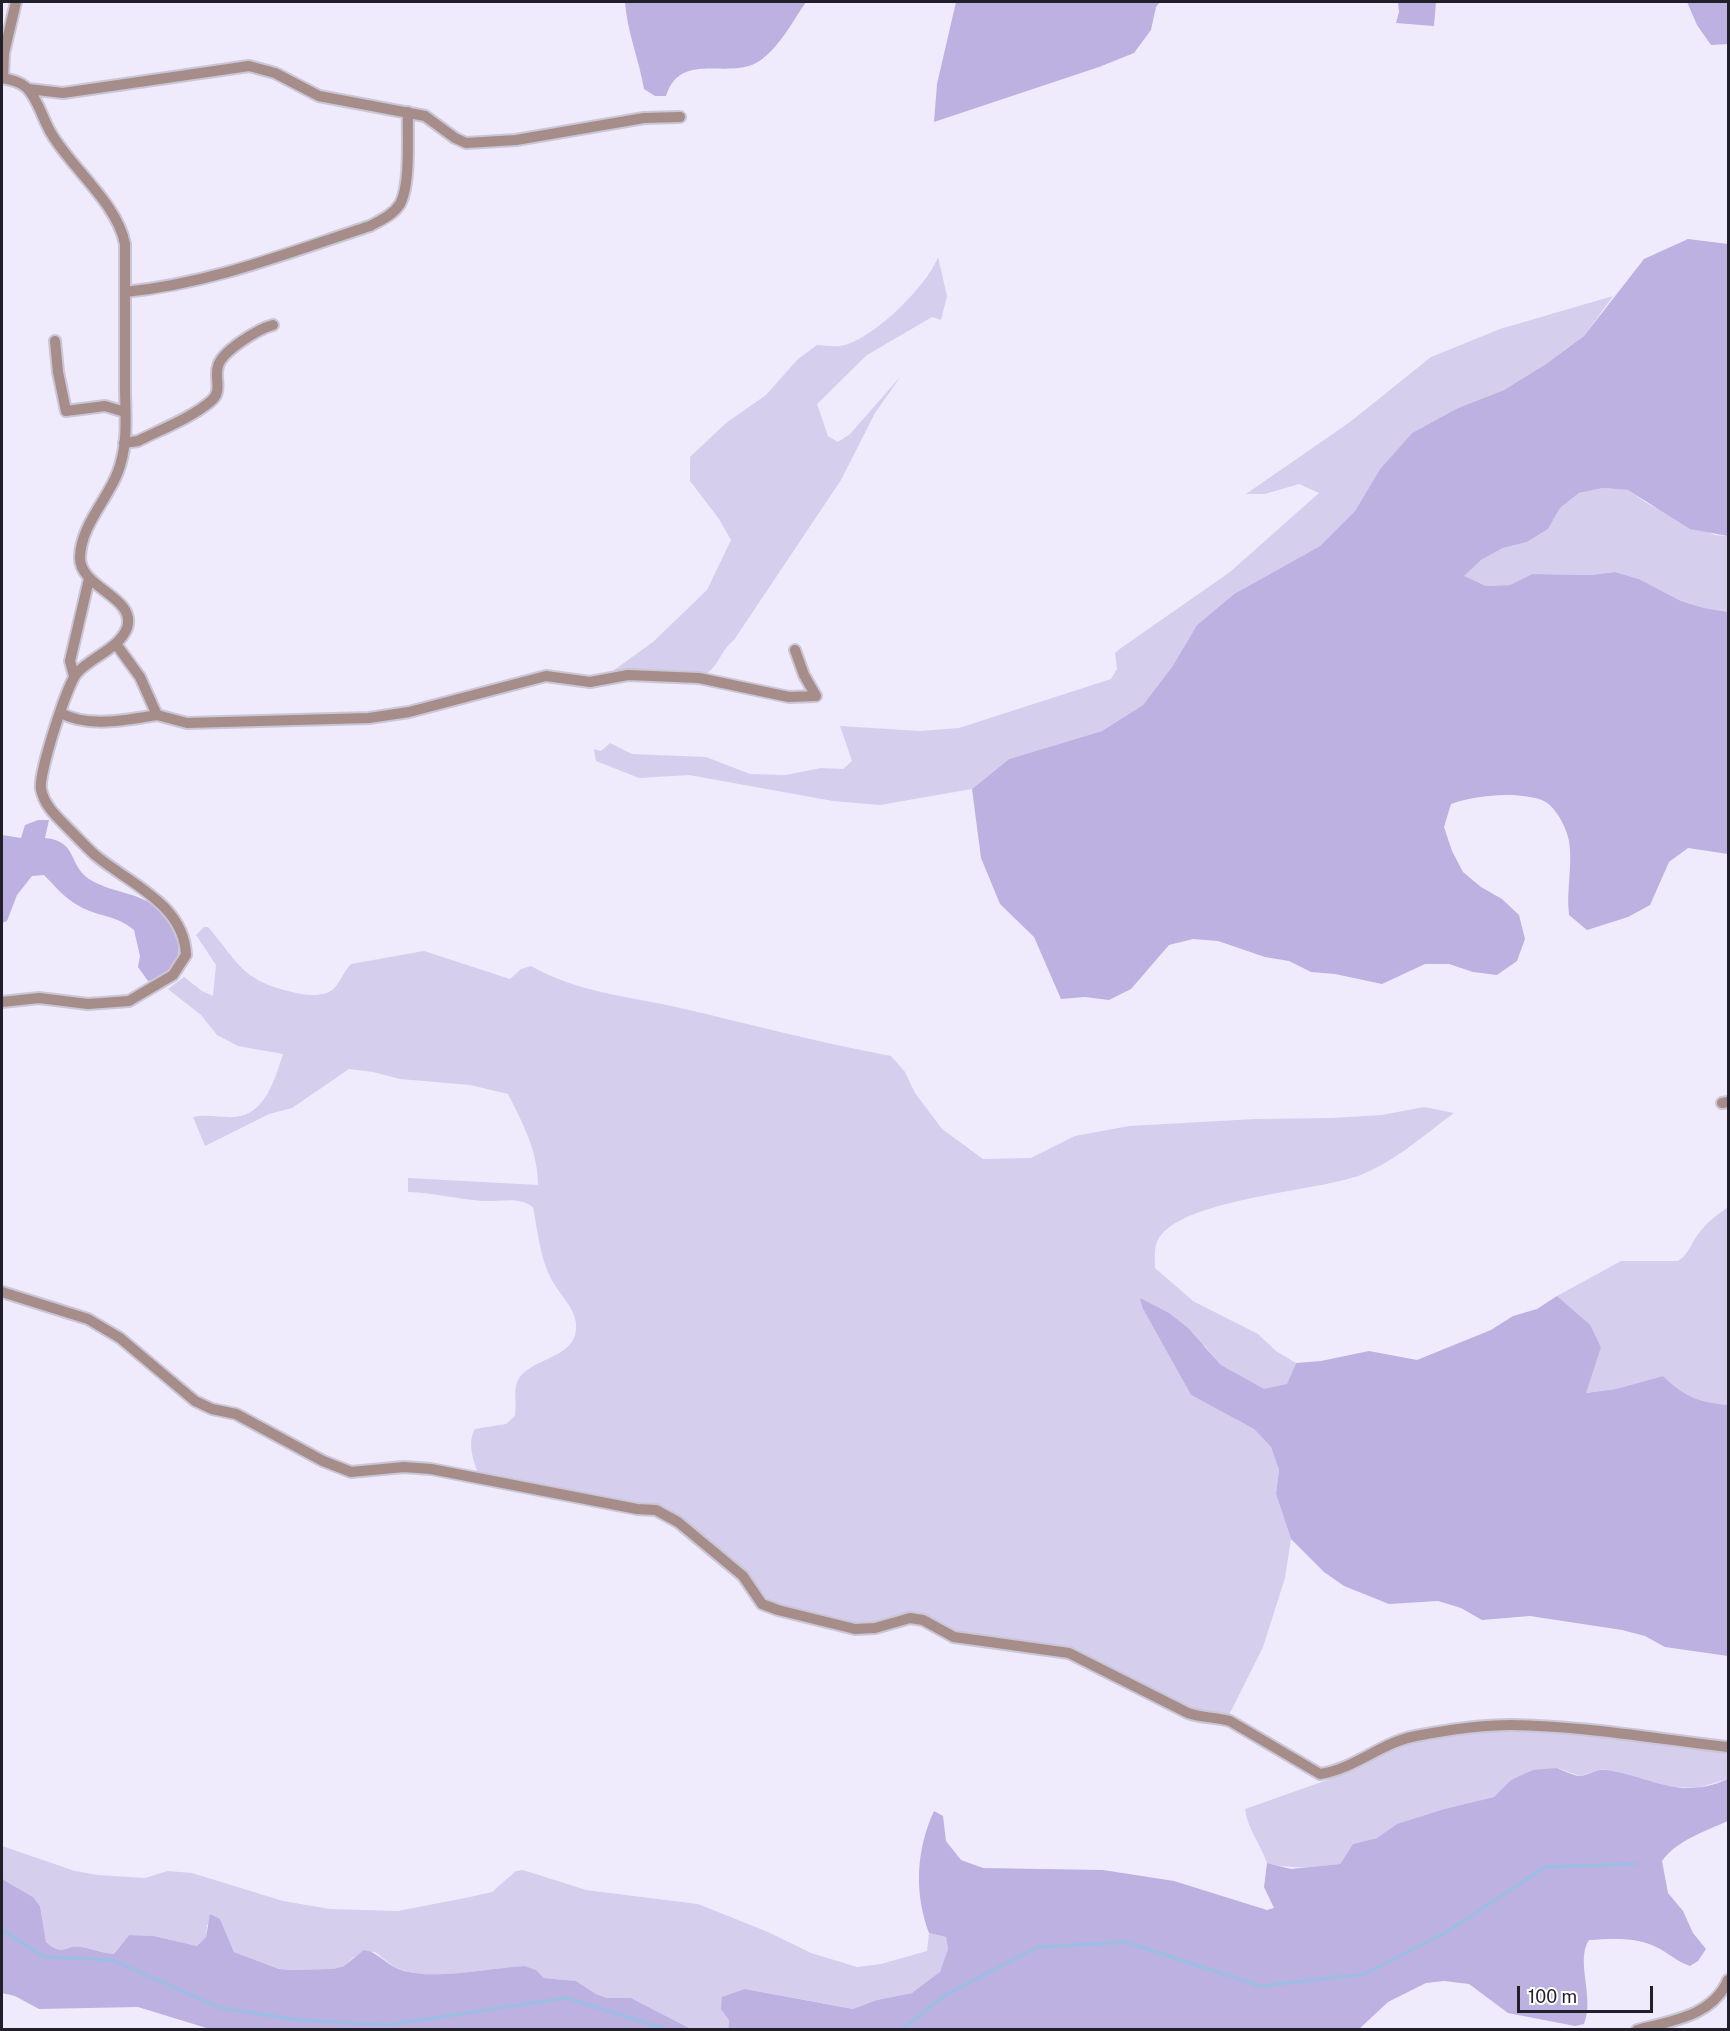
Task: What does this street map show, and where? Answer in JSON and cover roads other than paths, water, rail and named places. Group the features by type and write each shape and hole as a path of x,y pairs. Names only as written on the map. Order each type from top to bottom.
{"street":[{"path":"16,2 4,53 2,78 16,81 28,89 63,93 249,66 264,69 319,96 425,116 455,138 466,143 516,140 644,118 680,117"},
{"path":"2,1002 39,998 88,1004 129,1001 160,984 177,971 186,955 182,930 171,913 96,855 45,801 40,778 74,676 90,661 116,644 127,627 128,617 125,608 89,579 80,560 83,542 117,476 124,443 125,244 121,228 51,134 28,89"},
{"path":"125,292 180,285 237,271 370,226 389,215 400,204 405,189 408,112"},
{"path":"124,443 138,441 212,401 218,387 217,368 221,360 251,334 273,325"},
{"path":"55,341 58,372 66,411 105,406 125,412"},
{"path":"74,676 70,661 89,579"},
{"path":"116,644 140,677 156,715"},
{"path":"61,713 69,718 85,721 156,715 188,723 369,718 441,704 546,676 590,681 628,675 699,678 789,697 816,696 804,675 795,651"},
{"path":"2,1292 88,1319 120,1338 195,1401 212,1409 236,1414 323,1461 351,1472 404,1467 431,1469 637,1509 656,1510 678,1522 743,1576 762,1604 855,1629 875,1628 910,1618 935,1624 954,1637 1069,1653 1188,1713 1205,1719 1216,1717 1230,1721 1320,1774 1356,1763 1401,1739 1458,1729 1511,1725 1595,1731 1728,1747"},
{"path":"1637,2030 1682,2018 1700,2010 1717,2000 1728,1980"}],"waterway":[{"path":"901,2030 947,1994 1038,1947 1126,1942 1260,1986 1365,1974 1448,1931 1545,1867 1636,1864"},
{"path":"2,1930 44,1957 112,1960 221,2008 299,2020 387,2025 566,1998 669,2030"}]}
